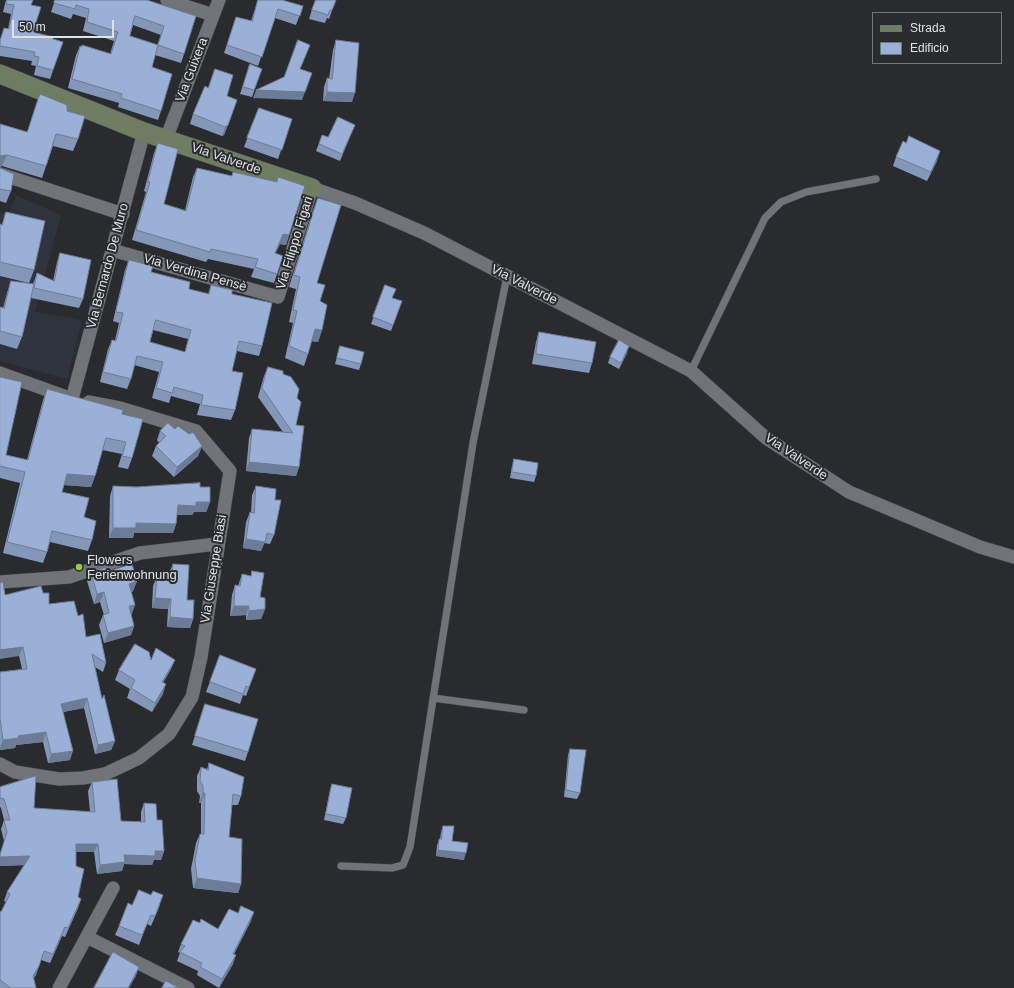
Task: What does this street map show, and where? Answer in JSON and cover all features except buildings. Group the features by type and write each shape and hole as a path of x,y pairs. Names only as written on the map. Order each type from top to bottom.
{"street":[{"path":"167,0 213,15"},
{"name":"Via Guixera","path":"166,139 219,0"},
{"name":"Via Valverde","path":"0,74 144,132 356,203 424,233 691,371 766,438 849,492 980,547 1014,557"},
{"name":"Via Bernardo De Muro","path":"72,399 144,132"},
{"path":"0,174 122,214"},
{"name":"Via Filippo Figari","path":"278,297 312,188"},
{"name":"Via Verdina Pensè","path":"112,250 278,297"},
{"name":"Via Giuseppe Biasi","path":"0,373 72,399 120,408 196,431 230,471 217,544 201,657 192,697 169,734 139,758 105,774 83,778 59,779 15,772 0,764"},
{"path":"0,582 69,578 140,553 217,544"},
{"path":"59,988 113,888"},
{"path":"87,937 188,988"}],"lane":[{"path":"691,371 765,218 781,202 806,192 876,179"},
{"path":"341,866 392,868 403,865 410,847 473,443 507,276"},
{"path":"433,698 524,710"}],"shaded area":[{"path":"16,195 61,215 35,312 82,320 67,379 0,361 0,212 9,214"}],"place":[{"name":"Flowers Ferienwohnung","path":"79,567"}]}
